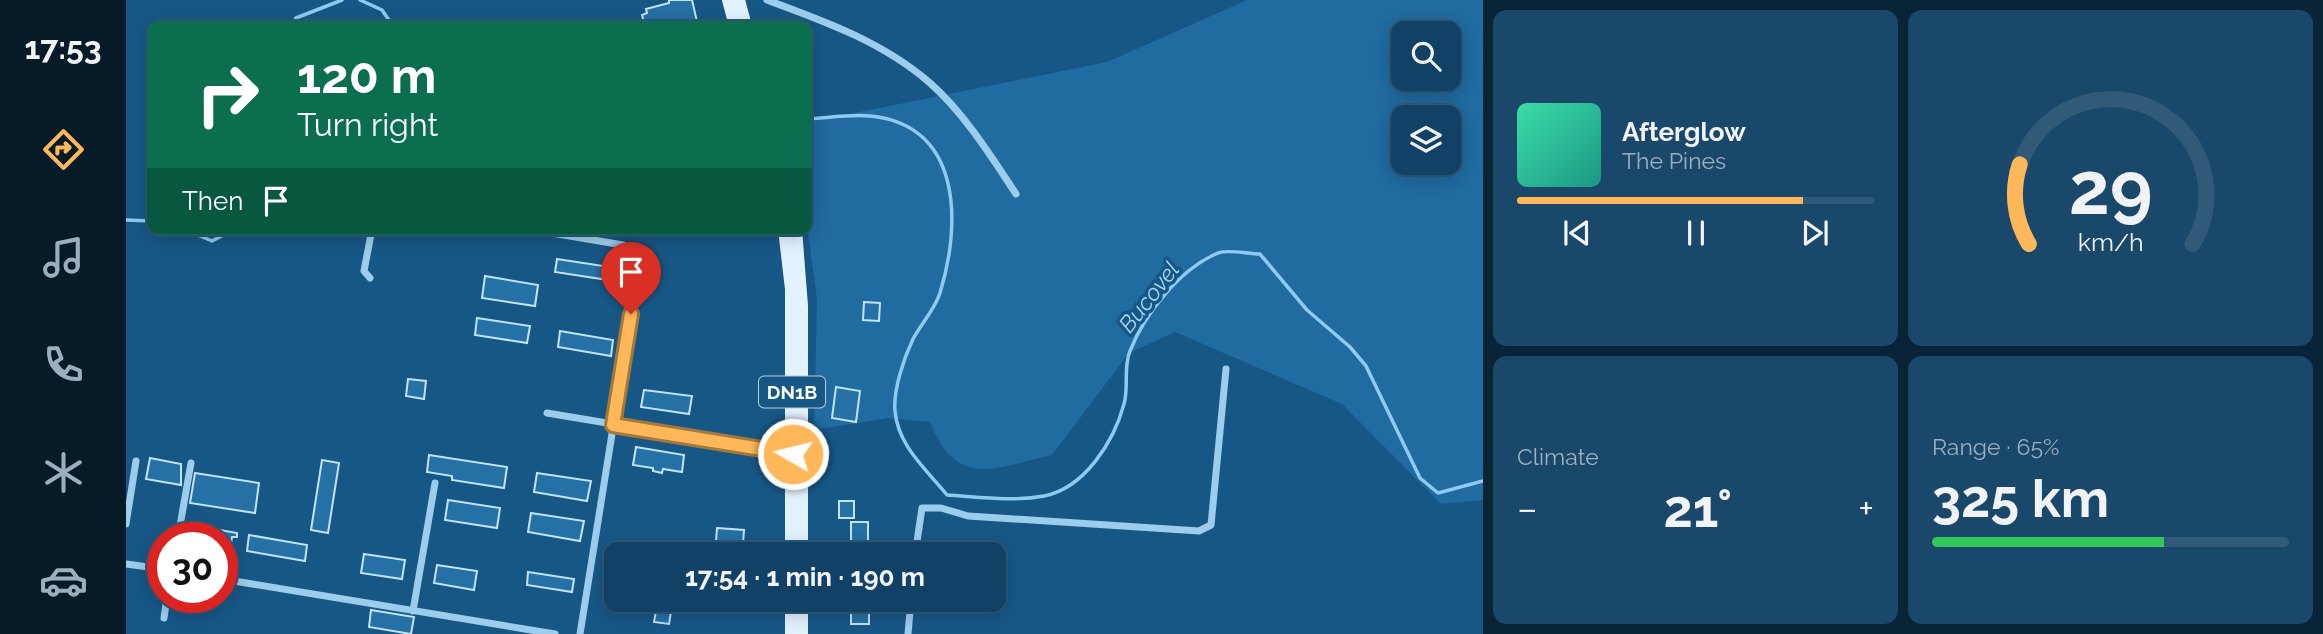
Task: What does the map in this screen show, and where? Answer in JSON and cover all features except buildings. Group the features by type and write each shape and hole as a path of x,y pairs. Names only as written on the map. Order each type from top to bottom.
{"main road":[{"path":"728,0 734,21"},
{"path":"739,0 745,21"},
{"name":"DN1B","path":"785,235 791,289 792,542"},
{"name":"DN1B","path":"796,235 802,306 802,542"},
{"path":"791,612 791,634"},
{"path":"802,612 802,634"}],"street":[{"path":"767,0 851,33 897,58 930,84 956,112 1016,194"},
{"path":"370,278 364,271 371,235"},
{"path":"564,235 623,245 640,259 580,634"},
{"path":"917,542 922,508 941,508 968,516 1199,531 1211,525 1226,369"},
{"path":"547,413 793,454"},
{"path":"126,524 136,461"},
{"path":"181,522 191,463"},
{"path":"413,611 435,483"},
{"path":"126,564 147,567"},
{"path":"238,582 555,634"},
{"path":"908,634 910,612"},
{"path":"163,618 164,613"}],"shaded area":[{"path":"1247,0 1483,0 1483,500 1441,504 1342,404 1175,332 1129,353 1052,455 1012,465 979,469 965,466 952,458 930,422 888,418 814,430 817,299 808,235 812,235 812,123 1107,62"}],"waterway":[{"name":"Bucovel","path":"294,21 342,0"},
{"name":"Bucovel","path":"360,0 382,10 390,21"},
{"name":"Bucovel","path":"812,119 870,116 901,123 923,138 939,158 948,182 952,209 947,266 938,299 906,355 897,384 895,403 897,424 907,446 947,495 1032,498 1059,491 1085,473 1096,461 1113,433 1125,397 1128,357 1154,308 1190,270 1204,260 1228,251 1260,254 1307,310 1350,347 1366,366 1420,478 1438,493 1483,481"},
{"name":"Bucovel","path":"126,220 147,221"},
{"name":"Bucovel","path":"198,235 212,241 224,235"}],"route":[{"path":"631,314 613,425 793,454"}]}
